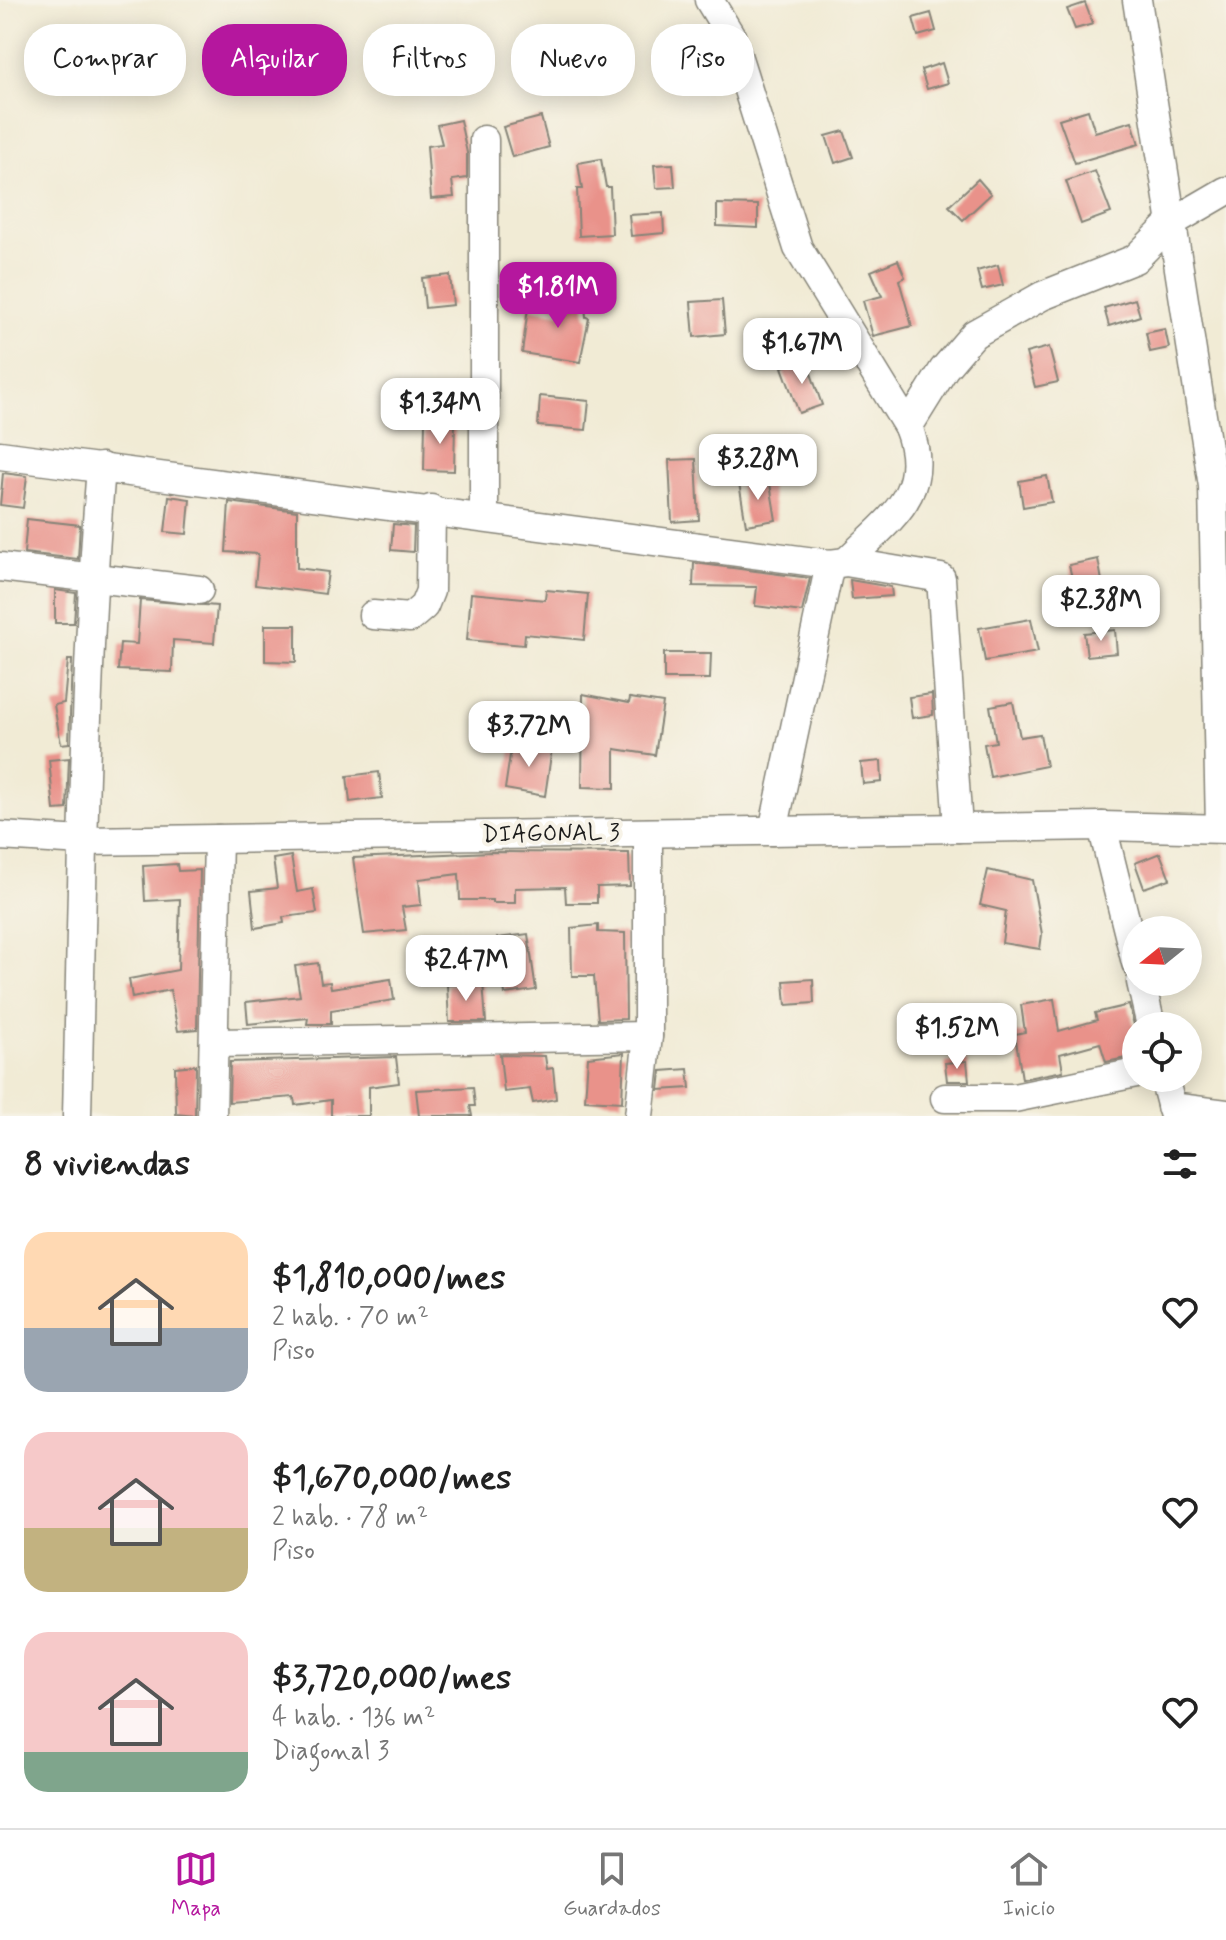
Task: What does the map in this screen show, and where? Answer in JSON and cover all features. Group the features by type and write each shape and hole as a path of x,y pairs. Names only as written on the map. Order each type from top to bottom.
{"street":[{"path":"709,0 731,36 798,248 908,427 917,456 916,477 902,506 838,563 773,831"},
{"path":"1137,0 1171,223 1219,485 1223,828"},
{"path":"484,140 484,516"},
{"path":"908,427 944,369 974,334 1042,296 1135,259 1171,223 1226,191"},
{"path":"0,455 941,578 958,828"},
{"path":"77,1116 83,841 93,578 101,467"},
{"path":"373,615 410,618 424,606 430,591 431,509"},
{"path":"0,567 199,590"},
{"path":"1102,826 1124,916"},
{"name":"DIAGONAL 3","path":"0,836 83,841 1102,826 1223,828"},
{"path":"639,1116 648,1036 648,833"},
{"path":"212,1116 218,839"},
{"path":"214,1043 648,1036"},
{"path":"945,1098 1014,1098 1122,1076"},
{"path":"1172,1111 1226,1114"}],"building":[{"path":"1085,3 1093,24 1075,29 1067,9"},
{"path":"931,13 936,31 918,36 913,18"},
{"path":"942,63 948,83 927,89 921,70"},
{"path":"1088,110 1095,132 1132,121 1139,144 1075,163 1059,119"},
{"path":"541,117 549,147 512,157 503,127"},
{"path":"460,120 467,153 467,178 452,180 454,197 431,199 427,146 442,144 437,125"},
{"path":"844,131 853,157 835,163 826,136"},
{"path":"601,159 606,187 610,187 612,234 579,236 577,189 582,189 578,163"},
{"path":"673,164 675,187 656,188 654,165"},
{"path":"1095,171 1111,213 1081,224 1066,181"},
{"path":"978,179 991,194 963,220 949,206"},
{"path":"717,204 758,205 758,228 717,226"},
{"path":"663,213 664,233 631,236 629,215"},
{"path":"898,260 905,277 899,280 912,326 873,336 863,301 882,296 871,271"},
{"path":"998,265 1003,285 982,290 977,271"},
{"path":"450,275 453,305 425,308 422,278"},
{"path":"584,293 586,317 589,318 580,362 522,353 528,308 564,314 562,294"},
{"path":"1135,299 1140,316 1109,326 1104,308"},
{"path":"722,300 725,334 694,337 691,302"},
{"path":"1165,329 1169,348 1150,352 1146,333"},
{"path":"1049,347 1058,382 1035,387 1026,353"},
{"path":"806,359 822,405 799,413 782,367"},
{"path":"540,396 589,401 586,430 538,426"},
{"path":"425,422 455,423 454,471 424,470"},
{"path":"696,459 699,520 672,522 669,460"},
{"path":"3,473 27,476 23,508 0,505"},
{"path":"1047,476 1052,502 1023,507 1019,481"},
{"path":"769,478 776,520 746,525 739,483"},
{"path":"169,496 190,499 187,534 165,532"},
{"path":"229,502 297,511 297,568 328,572 325,594 255,585 258,554 226,552"},
{"path":"27,519 80,525 78,559 24,553"},
{"path":"393,524 414,526 413,552 391,550"},
{"path":"1098,559 1102,581 1074,587 1069,565"},
{"path":"694,563 810,578 802,612 755,606 757,587 693,586"},
{"path":"850,580 891,587 892,596 852,599"},
{"path":"55,590 76,593 74,623 55,623"},
{"path":"546,590 588,594 584,640 525,634 524,645 467,640 471,593 545,600"},
{"path":"140,600 217,606 214,643 173,640 172,672 118,670 120,643 137,644"},
{"path":"1031,619 1038,652 985,661 979,628"},
{"path":"265,625 296,625 296,662 265,661"},
{"path":"1115,630 1117,653 1087,656 1084,633"},
{"path":"664,653 711,653 710,679 664,679"},
{"path":"68,660 72,660 69,743 61,744 54,705 64,703"},
{"path":"583,694 629,703 630,698 663,703 655,755 615,749 615,788 582,787"},
{"path":"932,694 933,715 912,718 909,697"},
{"path":"1013,702 1020,737 1040,734 1046,766 990,777 984,744 996,742 990,706"},
{"path":"512,742 552,748 545,796 505,789"},
{"path":"69,758 67,809 54,810 49,760"},
{"path":"881,761 882,782 863,784 861,763"},
{"path":"379,772 382,798 350,802 347,776"},
{"path":"492,852 629,853 630,886 597,887 597,903 566,903 565,887 515,888 515,903 492,903 492,900 460,900 459,874 419,879 421,905 402,907 406,930 364,934 353,858"},
{"path":"1160,853 1170,879 1144,888 1135,863"},
{"path":"291,856 297,892 313,889 317,913 283,917 284,923 255,928 251,891 277,888 273,859"},
{"path":"177,864 178,871 200,870 197,1029 178,1031 170,990 132,998 129,979 178,970 180,899 145,901 143,866"},
{"path":"988,870 1032,880 1042,934 1040,949 1002,943 1006,911 980,905"},
{"path":"598,925 598,932 625,933 626,1019 598,1020 594,976 572,976 571,928"},
{"path":"528,934 536,990 505,994 497,938"},
{"path":"318,963 321,983 330,982 331,988 391,979 394,1000 331,1010 331,1024 307,1024 308,1018 248,1024 246,1002 300,996 295,966"},
{"path":"813,979 814,1003 786,1005 784,981"},
{"path":"483,982 486,1022 449,1022 447,985"},
{"path":"1054,999 1059,1031 1097,1020 1095,1013 1129,1005 1131,1012 1122,1012 1122,1059 1106,1062 1100,1043 1060,1054 1063,1071 1022,1079 1015,1034 1025,1032 1021,1005"},
{"path":"624,1053 622,1102 585,1100 588,1057"},
{"path":"500,1055 545,1056 547,1069 553,1068 556,1099 533,1103 530,1089 504,1092"},
{"path":"396,1057 399,1083 369,1087 369,1116 331,1116 331,1100 295,1105 294,1097 229,1102 230,1062"},
{"path":"967,1061 969,1081 947,1081 945,1063"},
{"path":"196,1065 195,1116 176,1114 175,1067"},
{"path":"688,1069 690,1088 659,1090 661,1071"},
{"path":"473,1087 475,1106 470,1106 472,1116 419,1116 416,1090"}]}
